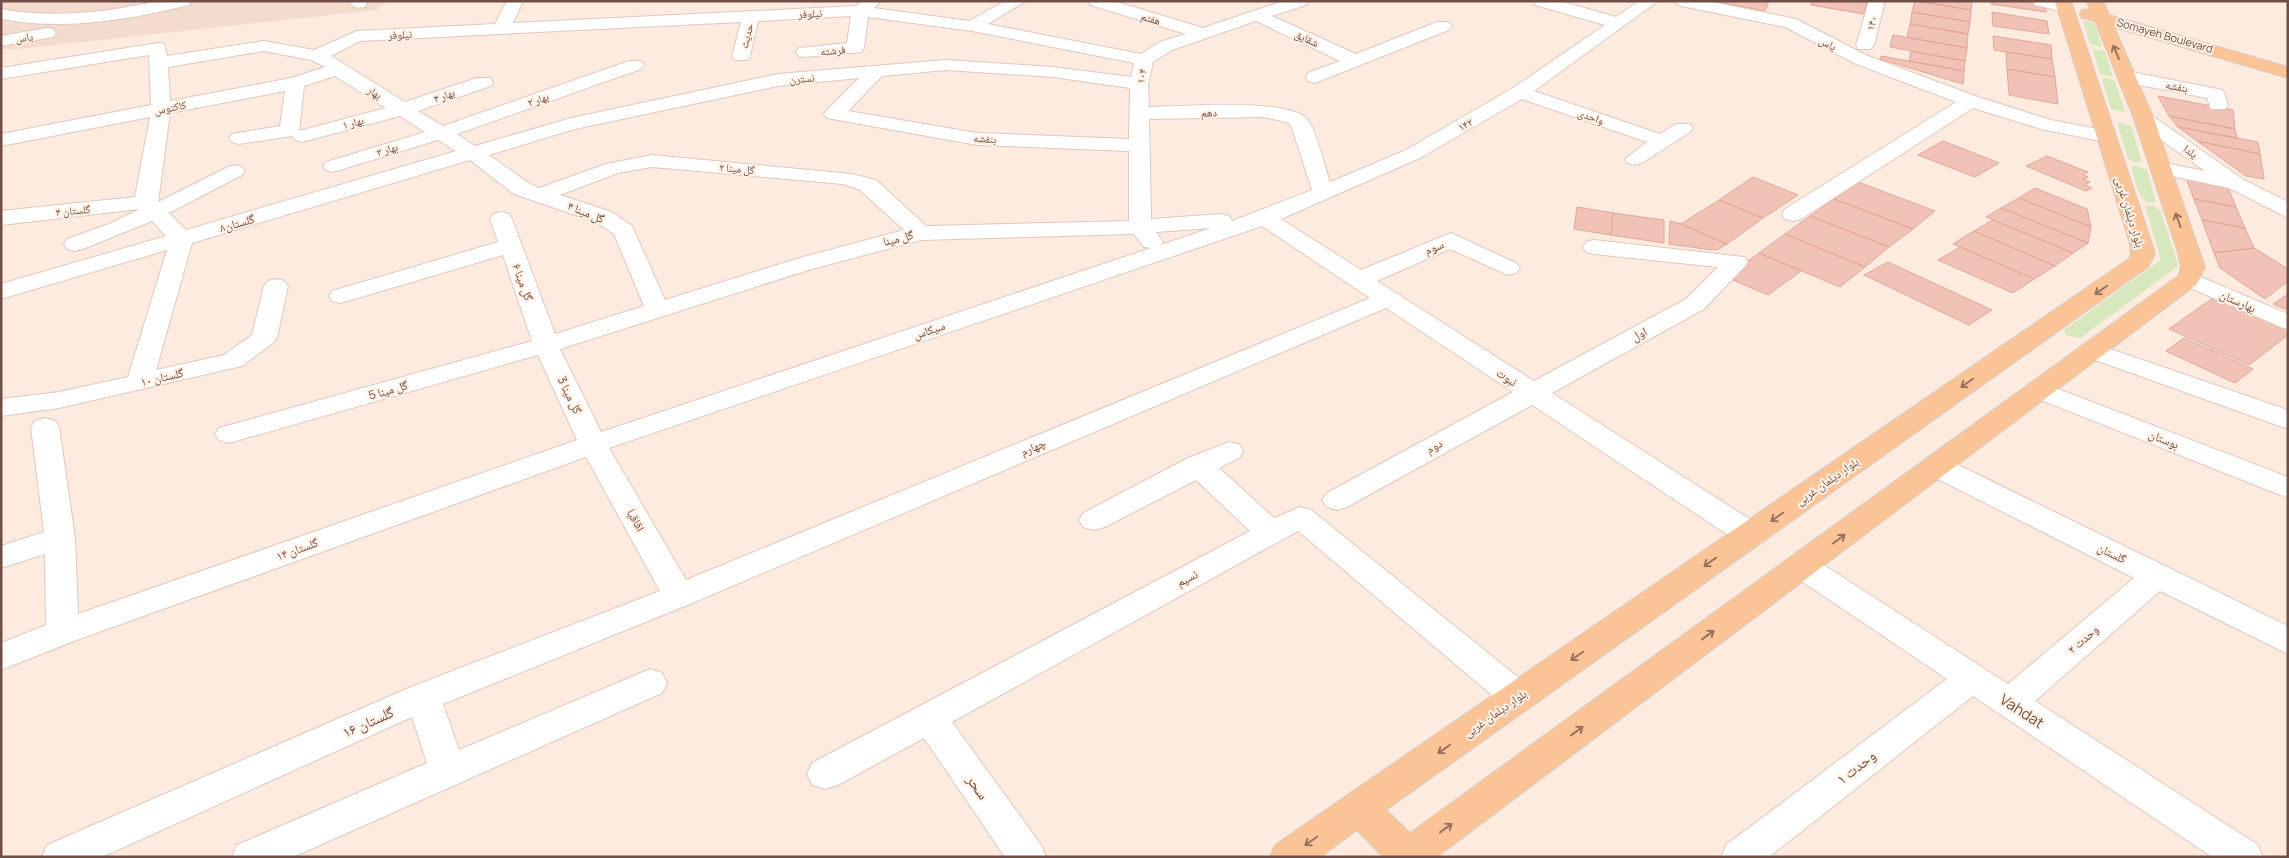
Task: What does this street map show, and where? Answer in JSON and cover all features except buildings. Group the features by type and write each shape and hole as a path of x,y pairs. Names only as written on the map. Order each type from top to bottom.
{"main road":[{"name":"Somayeh Boulevard","path":"2084,6 2288,61"},
{"name":"Somayeh Boulevard","path":"2084,6 2288,73"},
{"name":"بلوار دیلمان غربی","path":"2084,6 2126,76 2118,120"},
{"name":"بلوار دیلمان غربی","path":"1289,857 2140,262 2144,254 2118,120 2084,6"},
{"name":"بلوار دیلمان غربی","path":"2118,120 2160,168 2193,266 2189,279"},
{"path":"1360,807 1408,856 2189,279"}],"street":[{"path":"1,13 24,20 81,19 140,11 183,1"},
{"path":"502,28 515,1"},
{"path":"972,26 1018,1"},
{"name":"هفتم","path":"1096,1 1206,34"},
{"path":"1541,1 1618,23"},
{"name":"۱۴۲","path":"1264,218 1413,154 1520,92 1650,1"},
{"name":"یاس","path":"1681,1 1790,23 1862,60 1971,101 2048,125 2118,120"},
{"name":"۱۴۰","path":"1865,45 1877,1"},
{"name":"Somayeh Boulevard","path":"2041,1 2084,6"},
{"path":"1,13 43,3"},
{"name":"۱۰۴","path":"1140,227 1139,84 1144,60 1166,46 1206,34 1262,9 1292,4"},
{"name":"نیلوفر","path":"316,56 357,36 751,16 866,6 1144,60"},
{"name":"فرشته","path":"805,52 854,48 866,6"},
{"name":"شقایق","path":"1262,9 1354,61"},
{"name":"حدیث","path":"741,56 751,16"},
{"path":"1315,77 1443,26"},
{"name":"یاس","path":"1,41 47,34"},
{"path":"159,63 264,46 316,56"},
{"path":"1,74 158,48 161,108 151,207 182,239 139,382"},
{"name":"بهار","path":"316,56 330,62 337,69 473,153"},
{"name":"بهار ۲","path":"441,133 635,65"},
{"name":"نسترن","path":"473,153 572,124 778,80 946,65 1053,72 1139,84"},
{"name":"کاکتوس","path":"1,140 295,83 337,69"},
{"name":"بنفشه","path":"877,71 834,114 977,139 1138,145"},
{"name":"بنفشه","path":"2126,76 2216,94 2218,105"},
{"name":"بهار ۴","path":"404,109 484,82"},
{"path":"238,138 289,131 295,83"},
{"name":"واحدی","path":"1520,92 1662,141"},
{"path":"1792,214 1971,101"},
{"name":"بهار ۱","path":"302,136 404,109"},
{"name":"دهم","path":"1139,114 1279,113 1293,117 1300,123 1323,192"},
{"name":"یلدا","path":"2118,120 2288,211"},
{"path":"1635,159 1683,128"},
{"name":"بهار ۳","path":"333,166 441,133"},
{"name":"گل مینا ۴","path":"473,153 522,189 604,217 624,231 658,311"},
{"name":"گلستان۸","path":"1,292 473,153"},
{"name":"گل مینا ۲","path":"540,195 613,168 652,161 846,178 868,185 920,233"},
{"name":"یلدا","path":"2160,168 2236,184"},
{"path":"75,244 118,230 151,207 235,171"},
{"name":"گلستان ۴","path":"1,218 151,207"},
{"name":"نبوت","path":"1264,218 1750,535"},
{"name":"گل مینا","path":"546,345 804,264 920,233 1140,227 1264,218"},
{"name":"سیکاس","path":"593,444 1264,218"},
{"name":"گل مینا ۶","path":"501,219 546,345"},
{"path":"1140,227 1160,252"},
{"name":"سوم","path":"1358,280 1452,240 1508,268"},
{"path":"341,296 510,246"},
{"name":"اول","path":"1531,392 1696,304 1736,262 1594,247"},
{"name":"بهارستان","path":"2189,279 2288,323"},
{"name":"گلستان ۱۰","path":"1,408 59,400 233,362 264,338 276,286"},
{"name":"چهارم","path":"679,596 1387,299"},
{"name":"گل مینا 5","path":"229,434 546,345"},
{"name":"گل مینا 3","path":"546,345 593,444"},
{"path":"2093,351 2288,420"},
{"name":"بوستان","path":"2040,390 2288,488"},
{"name":"دوم","path":"1337,500 1531,392"},
{"path":"45,427 60,538 62,632"},
{"name":"اقاقیا","path":"593,444 679,596"},
{"name":"گلستان ۱۴","path":"1,656 62,632 593,444"},
{"path":"1094,520 1198,465 1229,451"},
{"path":"1198,465 1271,533"},
{"name":"گلستان","path":"1936,466 2288,641"},
{"name":"نسیم","path":"825,774 1300,517 1518,697"},
{"path":"1,557 60,538"},
{"name":"Vahdat","path":"1802,566 2244,857"},
{"name":"وحدت ۲","path":"2010,704 2157,576"},
{"name":"گلستان ۱۶","path":"61,857 423,697 679,596"},
{"name":"وحدت ۱","path":"1740,857 1972,678"},
{"path":"251,857 650,683"},
{"path":"423,697 448,771"},
{"name":"سحر","path":"929,717 1027,857"}],"shaded area":[{"path":"1,1 387,1 376,10 19,49 1,49"}],"green space":[{"path":"2087,21 2095,24 2102,47 2090,44 2083,22"},
{"path":"2093,49 2105,52 2113,77 2100,74"},
{"path":"2106,78 2115,81 2125,112 2111,109 2102,80"},
{"path":"2117,122 2131,126 2142,162 2134,162 2128,159"},
{"path":"2135,165 2147,170 2156,203 2150,203 2145,200 2138,191 2131,167"},
{"path":"2145,205 2154,206 2160,210 2178,265 2080,338 2066,335 2064,330 2161,260"}]}
